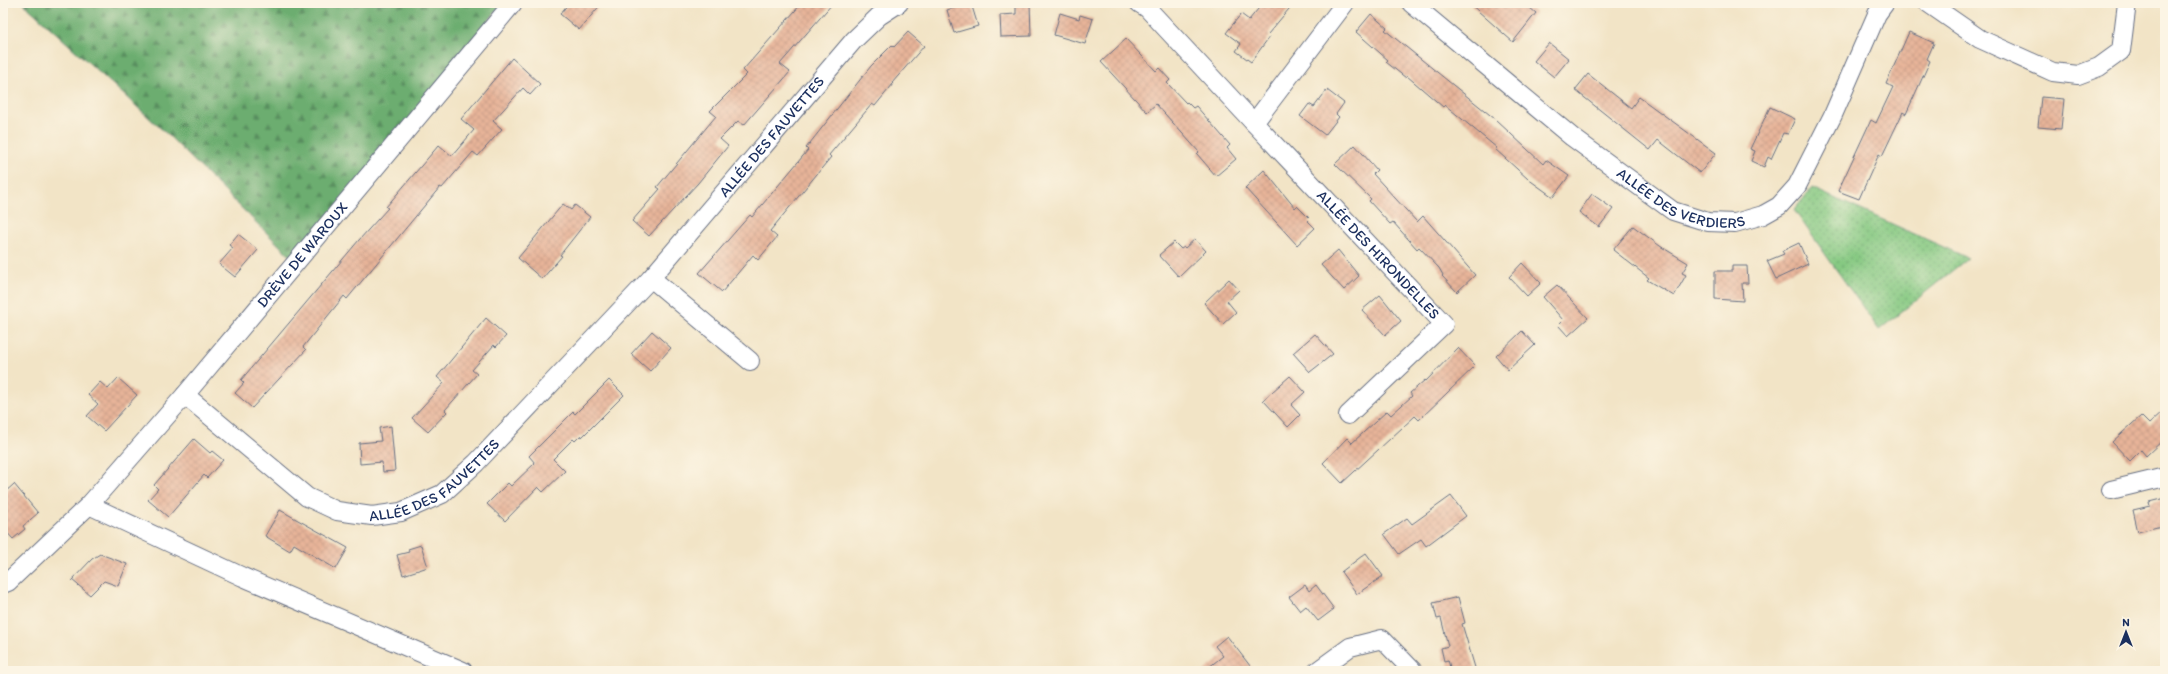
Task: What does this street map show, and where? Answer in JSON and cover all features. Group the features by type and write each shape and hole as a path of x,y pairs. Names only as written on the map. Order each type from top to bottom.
{"street":[{"name":"DRÈVE DE WAROUX","path":"3,584 8,582 89,505 185,395 513,3"},
{"name":"ALLÉE DES FAUVETTES","path":"185,395 307,497 337,511 372,516 401,512 442,494 476,462 651,278 854,40 879,16 899,3"},
{"path":"1139,3 1147,8 1254,124 1345,3"},
{"name":"ALLÉE DES VERDIERS","path":"1410,3 1572,137 1673,211 1708,222 1735,223 1763,215 1778,206 1797,186 1833,115 1877,14 1886,3"},
{"path":"1928,3 1980,39 2053,72 2078,75 2099,67 2121,51 2127,3"},
{"name":"ALLÉE DES HIRONDELLES","path":"1254,124 1444,324 1348,415"},
{"path":"651,278 750,361"},
{"path":"2111,490 2165,477"},
{"path":"89,505 243,577 463,671"},
{"path":"1317,671 1350,647 1382,639 1413,671"}],"green space":[{"path":"23,3 503,3 295,261 168,135"},
{"path":"1812,188 1968,258 1879,330 1794,210"}],"building":[{"path":"569,3 602,3 579,30 560,14"},
{"path":"802,3 833,3 780,64 790,72 744,125 738,121 720,139 728,146 698,183 649,236 632,221 660,189 657,187 716,116 710,111 747,74 743,70"},
{"path":"971,3 978,26 954,33 947,10"},
{"path":"1016,3 1030,3 1031,36 1001,37 1000,15 1016,14"},
{"path":"1263,3 1294,3 1268,34 1270,36 1251,62 1236,51 1241,44 1226,33 1241,14 1249,20"},
{"path":"1469,3 1524,3 1536,13 1513,42"},
{"path":"1060,13 1079,19 1080,15 1093,19 1085,44 1054,35"},
{"path":"1371,14 1387,28 1385,30 1495,119 1543,164 1546,160 1569,176 1553,197 1528,179 1495,149 1497,148 1445,105 1443,107 1407,76 1406,78 1386,62 1388,60 1356,32"},
{"path":"908,32 924,46 892,83 893,84 875,106 872,104 829,155 831,157 770,231 777,237 758,260 753,255 722,292 699,273 750,215 752,217 808,150 806,148 871,66 892,45 894,47"},
{"path":"1909,32 1934,43 1927,59 1930,61 1906,114 1903,112 1882,156 1879,154 1859,199 1838,191 1871,120 1876,123 1893,87 1886,84"},
{"path":"1126,39 1156,71 1159,68 1170,80 1167,83 1186,103 1187,102 1193,108 1196,106 1230,145 1227,148 1236,159 1216,176 1197,154 1199,152 1156,104 1147,112 1101,62"},
{"path":"1549,43 1569,59 1554,77 1534,61"},
{"path":"512,58 540,84 530,95 523,88 493,121 502,129 478,156 473,152 442,188 440,187 347,299 344,296 303,347 306,350 252,408 235,393 244,383 241,380 359,240 388,208 386,207 439,145 452,156 474,130 461,119"},
{"path":"1588,74 1631,108 1639,97 1716,153 1700,173 1658,140 1650,150 1575,90"},
{"path":"1327,90 1344,103 1336,114 1339,117 1325,135 1300,116 1309,104 1314,107"},
{"path":"2041,97 2064,99 2061,129 2038,127"},
{"path":"1770,107 1795,119 1788,134 1783,133 1771,159 1768,157 1764,167 1751,161 1755,151 1750,149"},
{"path":"1355,145 1377,170 1373,174 1417,222 1423,216 1475,275 1457,292 1442,276 1443,275 1439,268 1419,247 1417,249 1393,222 1390,224 1369,201 1371,199 1335,164"},
{"path":"1264,170 1295,208 1297,206 1310,219 1308,221 1315,228 1297,245 1245,188"},
{"path":"1592,194 1613,209 1599,227 1579,212"},
{"path":"563,204 571,210 575,205 590,217 560,255 562,256 542,279 518,258"},
{"path":"1633,226 1660,246 1688,263 1682,273 1686,275 1674,296 1647,280 1649,278 1613,250"},
{"path":"238,234 258,250 235,277 219,264 233,248 229,245"},
{"path":"1195,239 1206,251 1179,277 1159,255 1174,242 1181,249 1184,247 1185,248"},
{"path":"1799,243 1808,264 1776,279 1767,261 1784,254 1782,251"},
{"path":"1338,250 1359,276 1344,290 1321,265"},
{"path":"1522,263 1541,283 1527,296 1509,277"},
{"path":"1732,266 1747,266 1748,283 1742,283 1743,301 1715,299 1715,271 1732,271"},
{"path":"1229,279 1239,290 1227,301 1236,312 1223,324 1204,303"},
{"path":"1557,285 1588,318 1568,336 1558,325 1563,320 1543,297"},
{"path":"1380,295 1401,321 1385,335 1362,310"},
{"path":"486,318 506,336 496,347 494,345 472,370 477,374 445,410 447,412 428,432 412,418 444,383 437,377"},
{"path":"652,331 671,348 650,371 631,354"},
{"path":"1522,331 1535,345 1508,370 1496,356"},
{"path":"1315,334 1333,354 1310,372 1293,353"},
{"path":"1458,348 1475,366 1419,420 1415,416 1342,483 1323,463 1347,438 1352,443 1387,411 1391,415 1412,396 1410,393 1425,380 1426,381"},
{"path":"1290,376 1305,392 1291,405 1300,415 1288,427 1263,400"},
{"path":"118,378 137,395 104,431 87,416 98,404 88,395 100,382 108,389"},
{"path":"609,380 624,395 582,437 581,435 575,441 573,439 553,459 565,471 543,492 538,487 505,521 487,504 508,483 511,486 535,463 529,456 573,412 575,414"},
{"path":"2165,409 2165,438 2146,456 2141,450 2130,461 2112,442 2141,416 2149,424"},
{"path":"391,426 395,471 383,472 382,462 360,464 359,443 381,441 379,428"},
{"path":"194,439 210,453 212,451 223,460 207,478 204,475 168,517 148,500 158,489 154,485"},
{"path":"14,484 38,513 23,526 25,529 13,539 3,528 3,494"},
{"path":"1451,496 1466,516 1426,546 1421,539 1399,554 1384,534 1407,518 1412,524"},
{"path":"2165,498 2165,525 2138,532 2133,510 2150,506 2149,502"},
{"path":"280,510 348,548 336,569 294,544 290,551 265,536"},
{"path":"421,545 428,567 403,575 397,555 409,552 408,549"},
{"path":"1366,553 1383,576 1357,594 1341,572"},
{"path":"100,554 127,564 118,586 104,581 90,595 72,580 92,559"},
{"path":"1305,585 1309,591 1316,585 1334,609 1318,621 1306,606 1300,611 1289,597"},
{"path":"1458,597 1465,623 1462,624 1476,671 1451,671 1448,660 1444,661 1441,648 1448,646 1441,618 1437,619 1433,603"},
{"path":"1227,636 1254,671 1204,671 1223,656 1215,646"}]}
